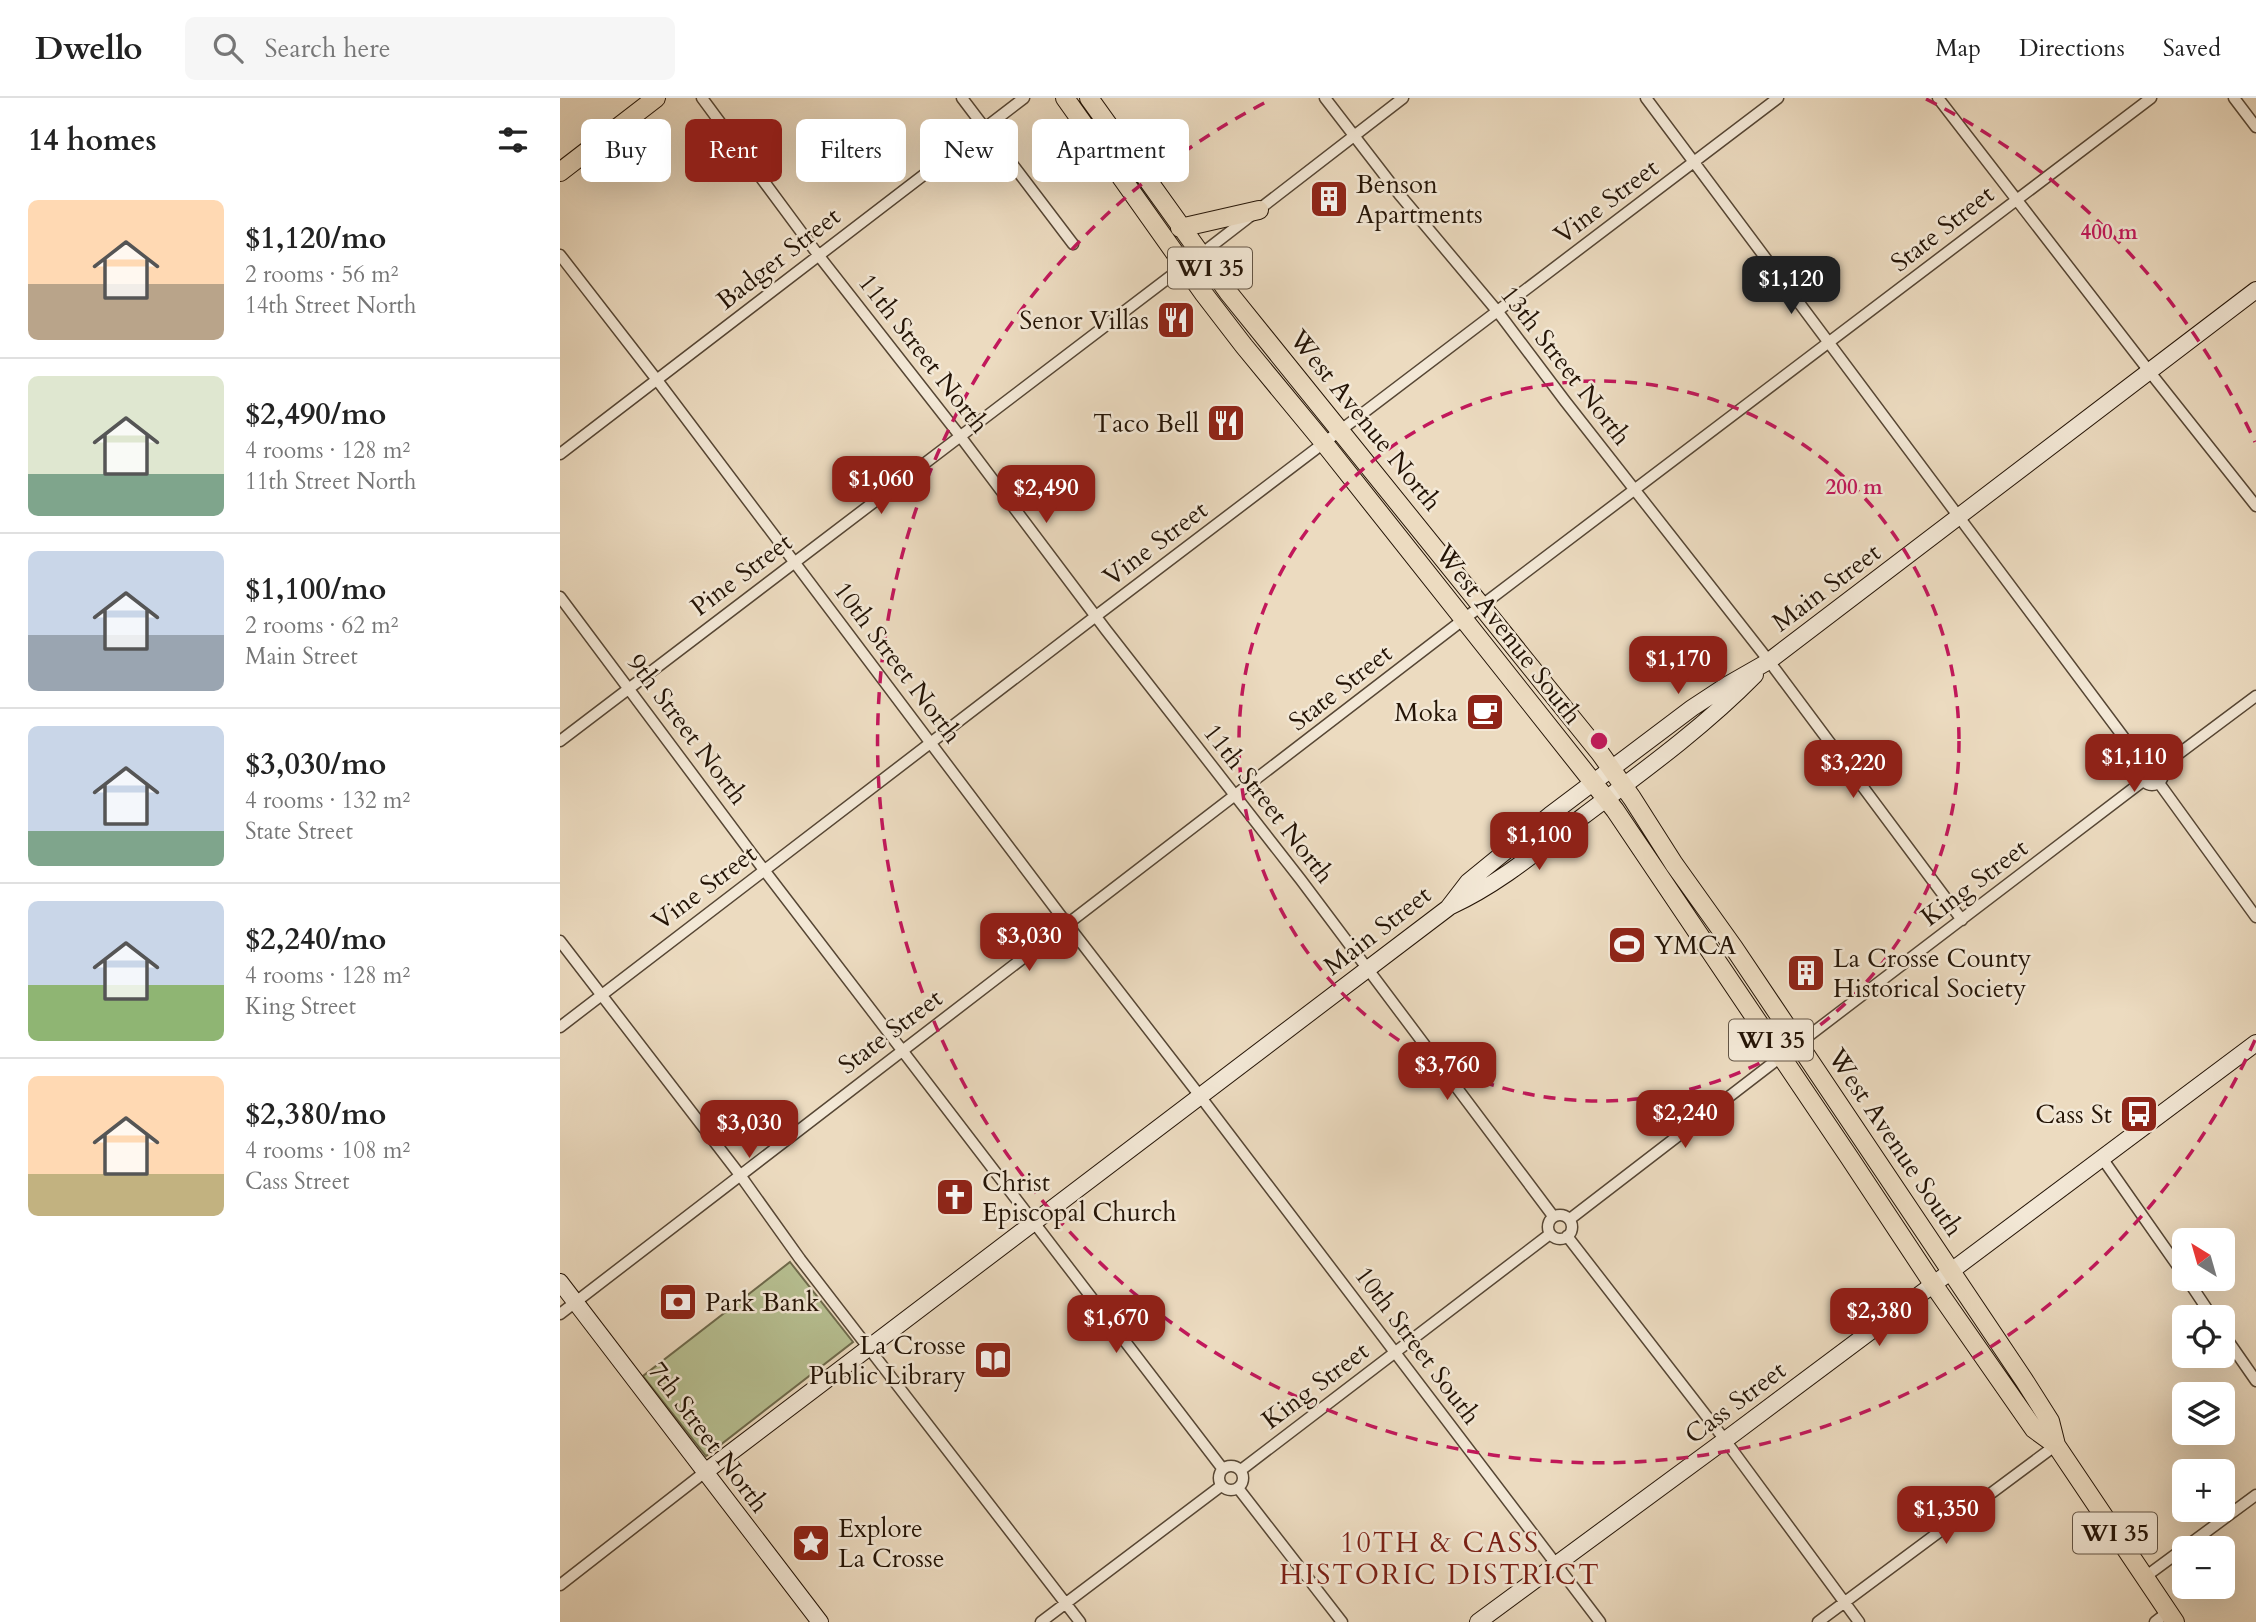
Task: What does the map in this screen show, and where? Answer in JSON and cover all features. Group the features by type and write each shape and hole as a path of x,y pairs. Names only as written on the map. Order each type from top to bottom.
{"main road":[{"path":"560,172 656,98"},
{"name":"West Avenue North","path":"1065,98 1244,346 1324,443"},
{"name":"West Avenue North","path":"1089,98 1200,255 1611,769"},
{"path":"1180,228 1259,209"},
{"name":"West Avenue South","path":"1324,443 1606,799 1782,1056 1933,1284 2034,1429 2056,1446 2145,1577 2166,1619"},
{"name":"West Avenue South","path":"1611,769 2050,1421 2056,1446"}],"street":[{"name":"11th Street North","path":"702,98 819,256 1301,880 1553,1216"},
{"path":"961,98 978,119"},
{"name":"Badger Street","path":"997,119 1024,98"},
{"name":"13th Street North","path":"1325,98 1425,226 1497,312 1769,661 1962,920"},
{"path":"1200,255 1403,98"},
{"path":"1646,98 2145,766"},
{"name":"Vine Street","path":"560,1027 1778,98"},
{"path":"1938,98 2256,506"},
{"name":"State Street","path":"560,1314 1236,797 1481,606 2151,98"},
{"path":"2234,98 2256,127"},
{"path":"1018,172 1073,244"},
{"name":"Badger Street","path":"560,454 920,178"},
{"name":"10th Street North","path":"560,255 1200,1096"},
{"name":"Pine Street","path":"560,741 1184,266"},
{"name":"Main Street","path":"560,1585 1448,908 1468,882 1593,782 1692,708 1727,684 1769,661 2256,290"},
{"name":"9th Street North","path":"560,597 764,870 1222,1468"},
{"path":"1448,908 1489,886 1623,786 1736,695 1769,661"},
{"path":"2161,767 2256,696"},
{"path":"2153,763 2161,767 2163,776 2159,783 2150,785 2143,781 2141,774 2145,766 2153,763"},
{"name":"King Street","path":"1798,1044 2143,781"},
{"path":"2159,783 2256,917"},
{"path":"560,941 740,1175 800,1259 1080,1622"},
{"name":"Cass Street","path":"1478,1622 2256,1043"},
{"path":"1570,1219 1782,1056"},
{"name":"10th Street South","path":"1200,1096 1600,1622"},
{"path":"2102,1158 2172,1258"},
{"path":"1560,1214 1570,1219 1572,1226 1567,1236 1560,1239 1550,1234 1549,1223 1553,1216 1560,1214"},
{"name":"King Street","path":"1241,1470 1550,1234"},
{"path":"1567,1236 1725,1440 1860,1622"},
{"name":"7th Street North","path":"560,1282 820,1622"},
{"path":"2235,1351 2256,1381"},
{"path":"1818,1622 2056,1446"},
{"path":"1234,1466 1241,1470 1242,1482 1238,1488 1231,1490 1221,1486 1218,1479 1222,1468 1234,1466"},
{"path":"1041,1622 1221,1486"},
{"path":"1238,1488 1342,1622"},
{"path":"2145,1577 2256,1494"}],"green space":[{"path":"790,1262 853,1342 706,1456 643,1376"}],"place":[{"name":"Benson Apartments","path":"1329,199"},
{"name":"Senor Villas","path":"1176,320"},
{"name":"Taco Bell","path":"1226,423"},
{"name":"Moka","path":"1485,712"},
{"name":"YMCA","path":"1627,945"},
{"name":"La Crosse County Historical Society","path":"1806,973"},
{"name":"Cass St","path":"2139,1114"},
{"name":"Christ Episcopal Church","path":"955,1197"},
{"name":"Park Bank","path":"678,1302"},
{"name":"La Crosse Public Library","path":"993,1360"},
{"name":"Explore La Crosse","path":"811,1543"}],"district":[{"name":"10TH & CASS HISTORIC DISTRICT","path":"1440,1558"}]}
